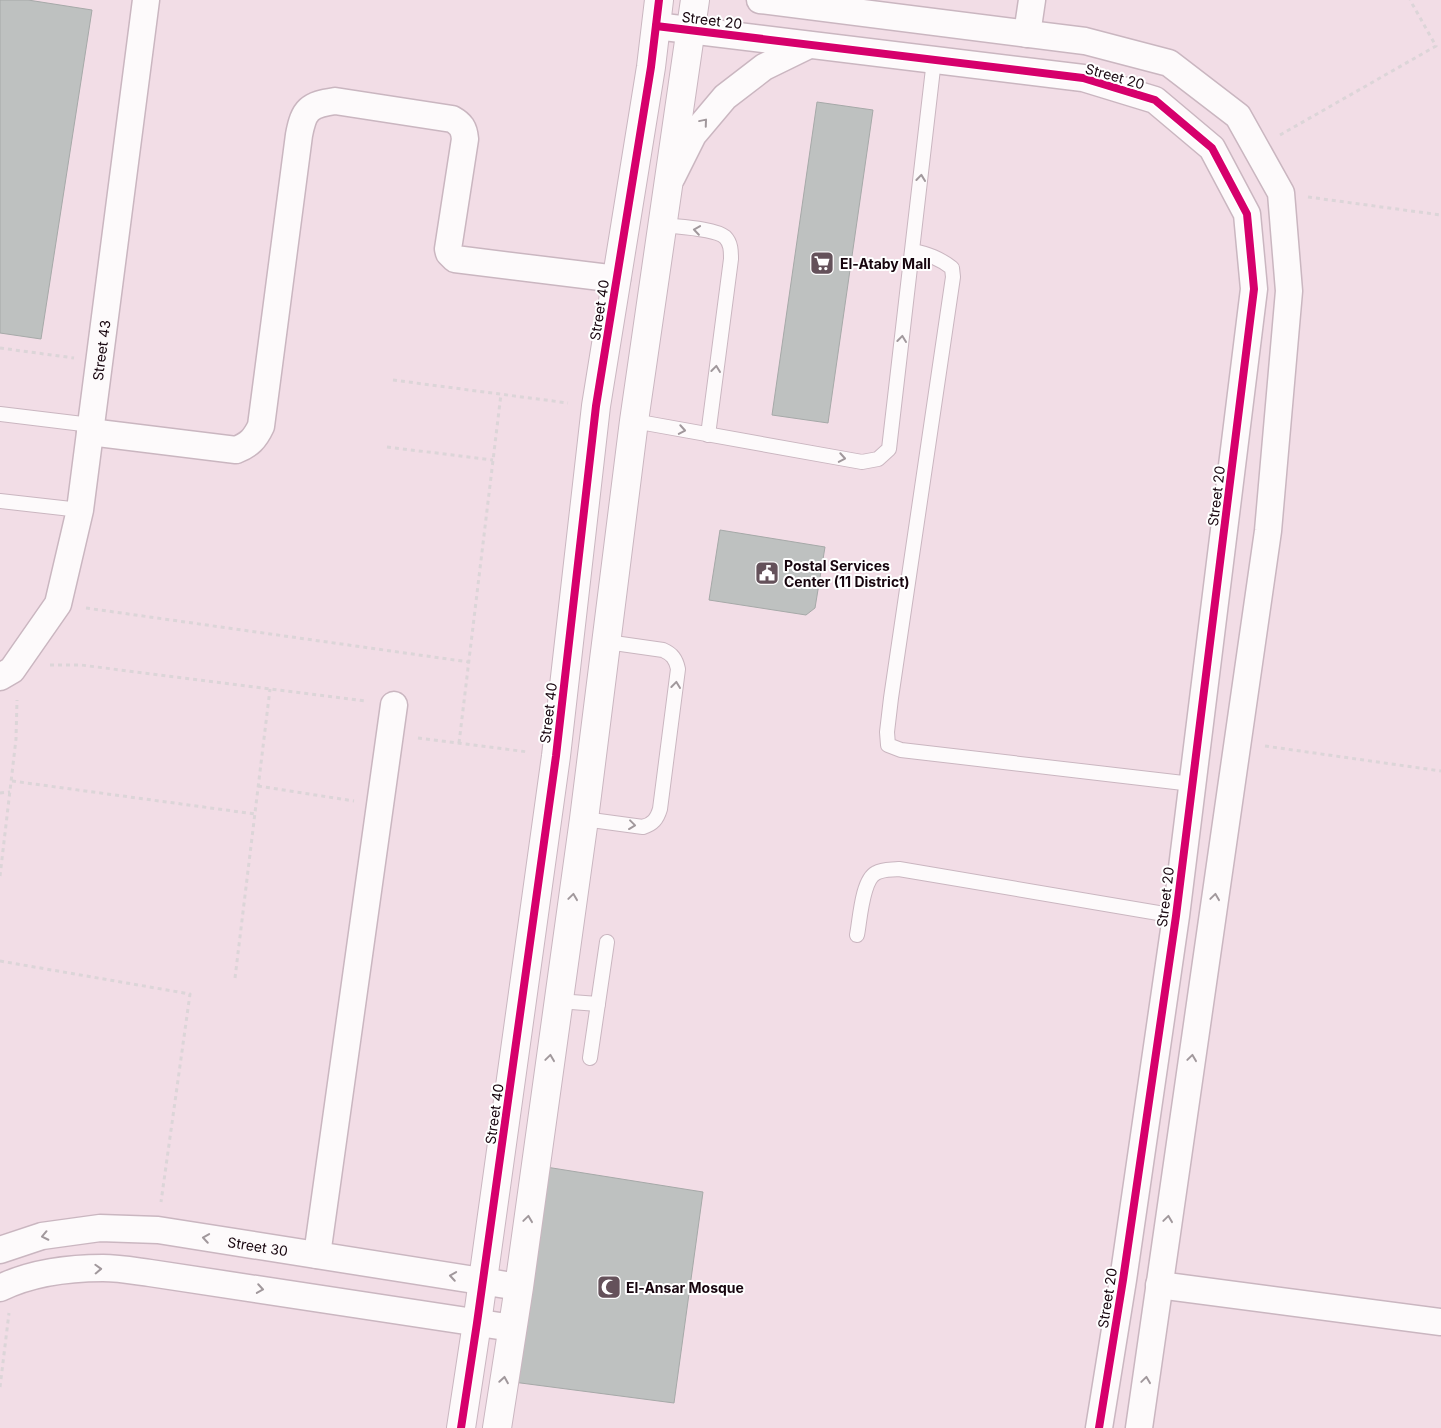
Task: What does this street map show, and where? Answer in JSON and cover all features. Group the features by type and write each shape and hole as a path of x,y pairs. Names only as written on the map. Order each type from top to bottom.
{"street":[{"name":"Street 43","path":"6,673 58,604 80,510 146,0"},
{"path":"497,1428 584,819 634,421 695,0"},
{"name":"Street 20","path":"760,0 810,3 1085,41 1169,63 1238,116 1280,193 1289,291 1268,531 1139,1428"},
{"path":"1028,34 1032,0"},
{"name":"Street 20","path":"658,13 691,30 1083,78 1155,100 1212,148 1247,214 1254,289 1176,916 1126,1260 1099,1428"},
{"name":"Street 40","path":"461,1428 478,1323 556,756 596,406 658,13"},
{"path":"670,179 693,135 725,97 764,66 809,45"},
{"path":"90,429 236,450 247,446 256,437 261,426 299,135 303,116 317,104 335,101 452,119 459,123 464,130 465,139 448,249 455,259 616,279"},
{"path":"317,1255 394,705"},
{"name":"Street 30","path":"0,1250 42,1236 100,1228 158,1230 518,1287"},
{"path":"1126,1260 1160,1276 1441,1322"},
{"path":"6,1285 58,1271 104,1268 160,1274 512,1328"},
{"path":"404,1311 413,1303 417,1292 416,1280 410,1269"}],"lane":[{"path":"634,421 862,462 878,460 889,449 934,60"},
{"path":"663,225 714,232 725,238 730,247 708,434"},
{"path":"913,251 933,256 943,261 952,268 953,277 891,698 887,732 888,745 901,750 1192,784"},
{"path":"0,414 90,429"},
{"path":"0,501 80,510"},
{"path":"584,819 643,827 651,824 657,818 663,790 678,669 676,660 671,653 663,650 607,642"},
{"path":"857,935 867,882 874,873 899,869 1176,916"},
{"path":"590,1058 607,942"},
{"path":"558,1001 598,1004"}],"path":[{"path":"1256,149 1436,46 1410,0"},
{"path":"1280,193 1441,215"},
{"path":"0,348 99,361"},
{"path":"393,380 596,406"},
{"path":"459,743 501,394"},
{"path":"387,447 493,460"},
{"path":"58,604 469,662"},
{"path":"0,875 18,716 16,692 6,673 58,664 81,665 394,705"},
{"path":"235,978 270,689"},
{"path":"390,734 556,756"},
{"path":"1237,742 1441,771"},
{"path":"12,781 255,814"},
{"path":"258,786 380,806"},
{"path":"0,793 10,792"},
{"path":"0,961 190,994 158,1230"},
{"path":"0,1386 6,1285"}],"building":[{"path":"0,0 28,0 92,10 41,339 0,333"},
{"name":"El-Ataby Mall","path":"817,102 873,110 828,423 772,415"},
{"name":"Postal Services Center (11 District)","path":"720,530 825,547 815,608 806,615 709,600"},
{"name":"El-Ansar Mosque","path":"546,1167 703,1192 674,1403 513,1382"}],"cycle path":[{"path":"461,1428 556,756 596,406 651,67 659,0"},
{"path":"656,26 1083,78 1155,100 1212,148 1247,214 1254,289 1176,916 1123,1280 1099,1428"}],"place":[{"name":"El-Ataby Mall","path":"822,263"},
{"name":"Postal Services Center (11 District)","path":"767,573"},
{"name":"El-Ansar Mosque","path":"609,1287"}]}
